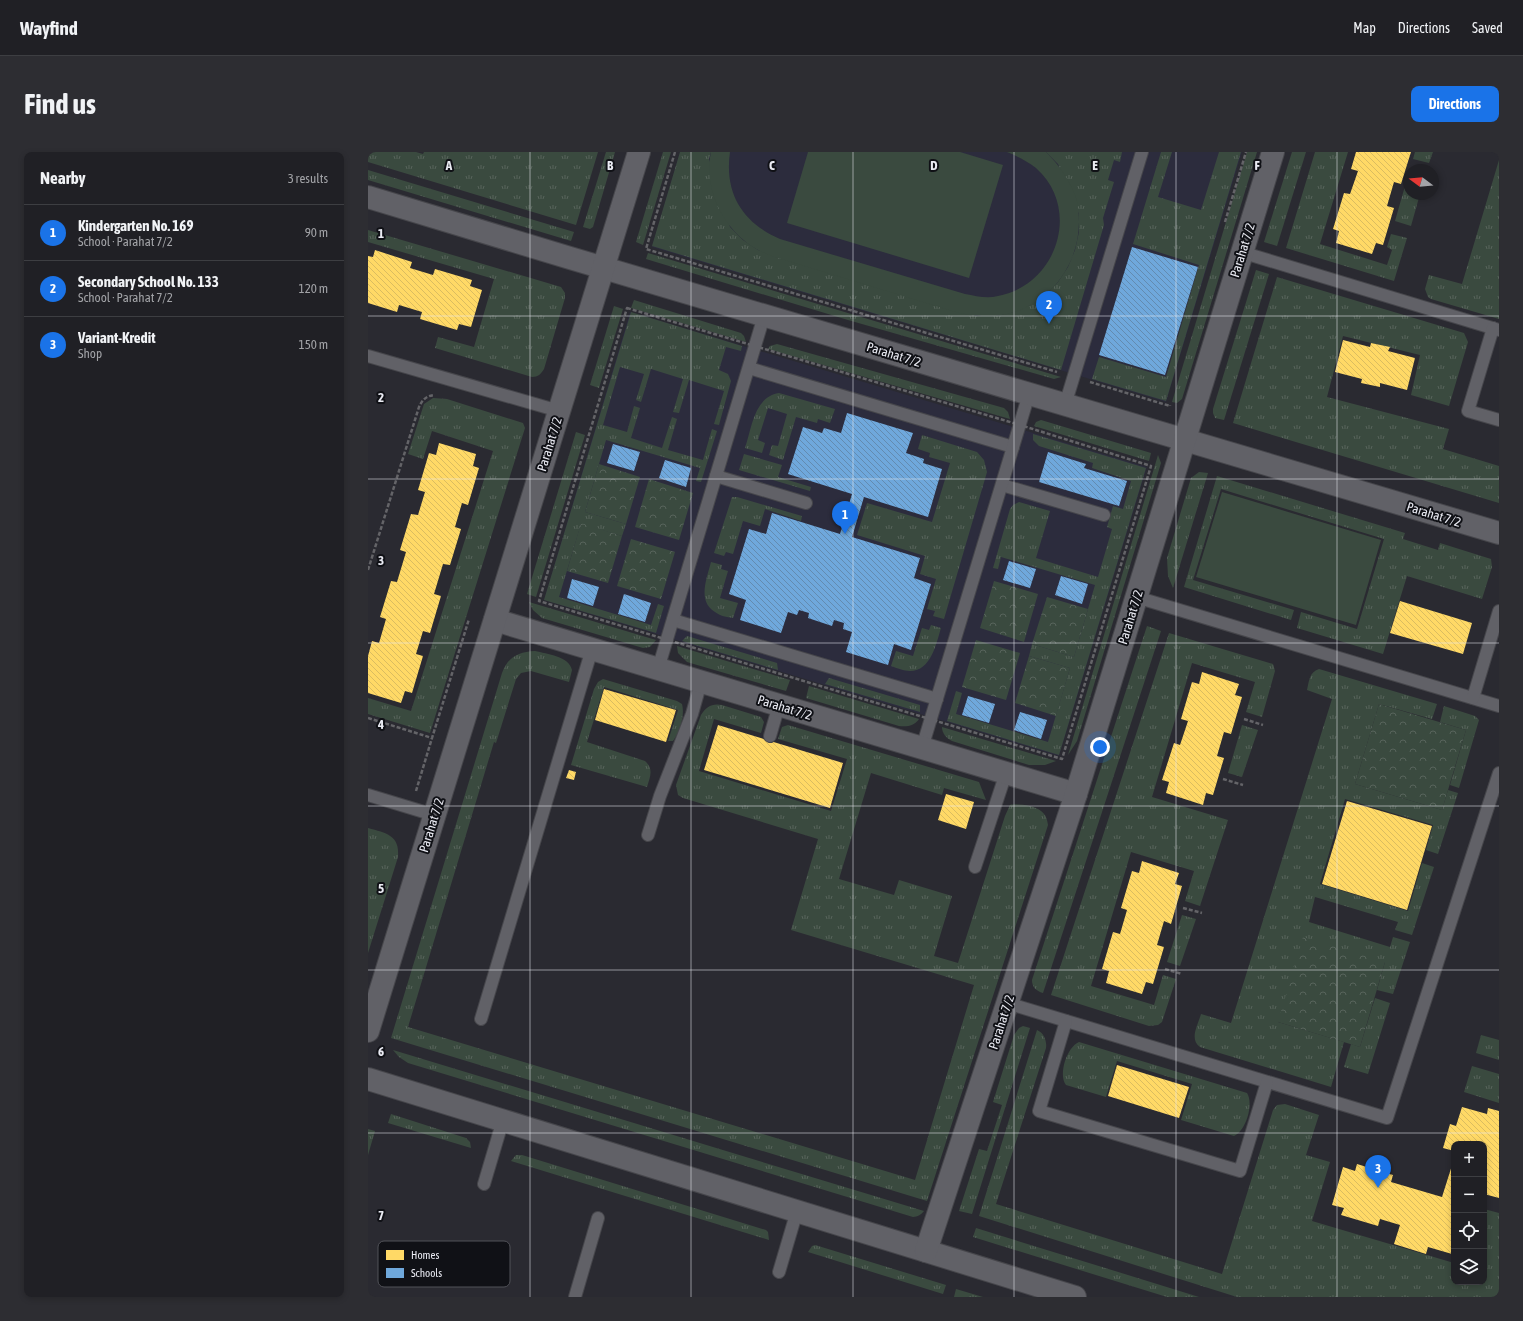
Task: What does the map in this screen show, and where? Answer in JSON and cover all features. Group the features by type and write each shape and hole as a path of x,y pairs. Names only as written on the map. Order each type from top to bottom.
{"street":[{"name":"Parahat 7/2","path":"368,1031 639,152"},
{"name":"Parahat 7/2","path":"926,1251 1076,794 1241,252 1273,152"},
{"name":"Parahat 7/2","path":"368,197 764,316 1499,533"},
{"name":"Parahat 7/2","path":"495,620 1076,794"},
{"path":"368,1079 1076,1297"}],"lane":[{"path":"1065,405 1142,152"},
{"path":"1241,252 1496,329 1468,411 1499,420"},
{"path":"658,669 764,316"},
{"path":"368,358 559,411"},
{"path":"749,368 1013,447"},
{"path":"922,748 1029,394"},
{"path":"716,476 806,503"},
{"path":"1002,485 1104,515"},
{"path":"1136,597 1499,706"},
{"path":"1473,698 1499,611"},
{"path":"673,620 937,699"},
{"path":"481,1019 592,649"},
{"path":"648,835 660,796 692,714 701,682"},
{"path":"770,736 779,705"},
{"path":"975,867 1006,773"},
{"path":"1007,1003 1387,1118 1499,774"},
{"path":"368,795 434,815"},
{"path":"1066,1021 1040,1111 1240,1171 1267,1082"},
{"path":"484,1184 503,1120"},
{"path":"778,1272 797,1211"},
{"path":"575,1297 598,1218"}],"path":[{"path":"675,152 646,248 1170,406"},
{"path":"657,637 539,601 627,308 746,344"},
{"path":"767,350 1010,422"},
{"path":"368,570 419,407 423,399 438,394"},
{"path":"943,723 1062,759 1151,466 1033,429"},
{"path":"411,808 470,616"},
{"path":"678,643 921,716"},
{"path":"368,718 432,738"},
{"path":"1244,719 1263,724"},
{"path":"1223,779 1243,785"},
{"path":"1183,908 1202,913"},
{"path":"1165,969 1182,974"}],"shaded area":[{"path":"680,152 1242,152 1166,402 652,247"},
{"path":"630,312 1147,467 1059,756 544,600"}],"green space":[{"path":"368,152 416,152 423,154 424,152 598,152 576,225 368,162"},
{"path":"606,152 615,152 593,227 590,229 583,227"},
{"path":"663,152 671,152 643,245 636,242"},
{"path":"680,152 711,152 709,159 730,227 743,240 758,250 977,316 996,316 1013,312 1030,305 1045,295 1058,282 1068,267 1075,250 1079,232 1079,214 1058,164 1046,152 1122,152 1120,162 1114,160 1108,180 1114,182 1103,218 1104,225 1061,370 652,246"},
{"path":"711,152 730,152 730,181 733,194 739,205 746,216 756,225 780,239 965,294 982,297 994,297 1018,289 1035,277 1048,261 1056,243 1060,224 1058,204 1050,185 1036,168 1007,152 1046,152 1063,172 1076,198 1079,222 1073,256 1056,285 1029,306 996,316 959,313 775,257 758,250 735,232 726,221 719,208 713,195 710,181 709,166"},
{"path":"808,152 960,152 1003,165 969,278 787,223"},
{"path":"1161,152 1172,152 1158,197 1201,210 1219,152 1241,152 1166,401 1092,379 1099,357 1166,377 1199,265 1133,244"},
{"path":"1247,152 1257,152 1182,399 1177,403 1172,402"},
{"path":"1292,152 1306,152 1277,246 1264,242"},
{"path":"1315,152 1348,152 1320,244 1387,265 1392,250 1387,247 1391,234 1407,238 1394,281 1286,248"},
{"path":"1415,152 1433,152 1429,163 1413,159"},
{"path":"1499,160 1499,319 1431,299 1428,297 1425,289 1429,275 1462,284"},
{"path":"368,170 574,232 571,241 368,180"},
{"path":"1403,193 1403,200 1418,200 1411,226 1395,221"},
{"path":"368,230 561,287 565,293 565,298 542,372 538,376 532,377 435,348 438,337 474,347 494,279 368,242"},
{"path":"648,253 1061,377 1054,379 848,320 646,259"},
{"path":"1256,270 1269,274 1224,420 1215,418 1213,409"},
{"path":"1277,277 1464,333 1468,342 1449,406 1411,395 1420,355 1343,336 1327,397 1449,429 1443,449 1499,466 1499,503 1233,423"},
{"path":"634,300 741,333 746,342 631,308"},
{"path":"614,306 623,309 599,388 590,385"},
{"path":"631,312 742,346 741,351 726,347 719,370 728,374 731,381 719,425 714,424 724,391 689,380 679,413 673,412 683,379 651,369 641,402 636,400 644,374 620,367 603,425 627,432 634,406 640,408 631,438 662,448 672,417 677,419 668,450 703,460 712,429 717,431 701,482 696,481 700,468 606,440 585,512 626,524 622,536 581,524 559,597 651,625 658,604 664,606 656,633 544,600"},
{"path":"777,344 1004,408 1008,412 1010,419 768,349 770,346"},
{"path":"779,393 835,409 830,423 818,419 817,423 796,417 783,460 769,455 772,445 778,446 787,414 768,408 758,440 765,443 762,453 745,448 755,414 759,407 764,400"},
{"path":"433,398 447,399 523,423 525,428 430,733 368,714 368,698 411,711 493,451 432,431 423,459 408,454 424,404"},
{"path":"1041,420 1151,453 1149,461 1034,426 1036,422"},
{"path":"576,432 585,435 536,597 527,594"},
{"path":"1033,434 1146,468 1059,755 947,721 956,691 962,693 956,714 1048,742 1070,668 1029,656 1032,644 1074,657 1095,585 1001,557 998,569 993,568 1010,509 1013,505 1019,502 1050,511 1036,558 1098,577 1112,529 1107,527 1113,506 1123,509 1131,481 1092,468 1093,463 1039,446 1033,440"},
{"path":"922,435 977,452 984,460 987,472 944,619 933,616 935,611 927,609 936,579 920,574 925,556 857,535 867,503 932,522 950,463 929,457 930,453 918,449"},
{"path":"744,454 782,465 778,477 811,487 810,491 739,470"},
{"path":"1158,455 1161,463 1077,741 1068,755"},
{"path":"599,464 640,477 626,524 585,512"},
{"path":"1199,472 1208,473 1173,588 1168,576 1167,558 1191,478"},
{"path":"1217,476 1405,533 1403,539 1438,550 1440,543 1491,559 1492,567 1482,599 1407,576 1383,654 1297,628 1301,612 1357,629 1384,539 1221,489 1193,580 1294,610 1291,620 1184,587"},
{"path":"649,479 693,493 679,540 635,527"},
{"path":"1222,492 1381,540 1356,625 1196,577"},
{"path":"732,497 737,497 802,516 801,521 765,509 760,526 743,521 733,554 726,552 724,556 714,553"},
{"path":"581,523 622,536 608,583 567,571"},
{"path":"631,539 675,552 661,599 617,586"},
{"path":"711,562 722,565 721,569 728,571 720,598 738,603 733,618 717,613 709,607 706,602 705,589"},
{"path":"994,581 1038,594 1024,642 980,628"},
{"path":"1047,597 1088,609 1074,657 1032,644"},
{"path":"529,602 656,640 650,647 643,648 542,618 533,610"},
{"path":"931,625 941,628 935,649 928,662 917,670 910,671 891,666 896,651 913,656 922,628 929,630"},
{"path":"1147,626 1161,631 1043,993 1035,988 1032,980"},
{"path":"1169,633 1273,664 1275,671 1262,717 1246,712 1255,682 1192,663 1152,797 1228,820 1200,906 1185,901 1194,871 1131,852 1091,986 1154,1005 1163,975 1176,979 1162,1022 1158,1025 1149,1026 1051,995"},
{"path":"687,636 777,663 778,670 682,641"},
{"path":"976,640 1020,653 1006,700 962,687"},
{"path":"677,646 790,680 786,691 687,662 678,653"},
{"path":"535,651 557,656 567,662 572,670 569,682 531,671 521,673 516,679 496,743 494,742 408,1027 915,1180 974,985 791,930 818,839 683,798 678,795 676,785 701,715 710,706 715,705 722,705 761,717 764,722 761,733 714,719 699,771 831,811 847,759 778,739 782,727 788,725 979,782 986,800 944,788 942,795 871,773 839,879 894,895 899,880 952,896 934,956 958,963 1005,816 1010,805 1030,806 1038,809 1047,819 1048,825 927,1201 391,1038 502,673 507,663 514,656"},
{"path":"1029,656 1070,668 1056,716 1015,703"},
{"path":"1319,669 1437,704 1432,719 1379,704 1355,784 1442,810 1448,790 1458,793 1438,854 1426,850 1433,825 1345,799 1320,884 1408,911 1422,863 1434,867 1412,935 1395,930 1398,922 1315,897 1309,922 1390,947 1393,937 1410,942 1393,994 1377,990 1385,962 1278,1022 1344,1042 1331,1087 1200,1047 1195,1040 1196,1027 1201,1014 1231,1023 1332,699 1307,690 1311,675"},
{"path":"829,678 920,705 920,712 825,684"},
{"path":"603,679 677,701 682,704 683,713 680,728 673,741 668,741 678,710 604,687 587,742 645,761 650,767 650,776 647,787 571,765 594,689 598,682"},
{"path":"809,686 919,719 910,726 899,726 806,698"},
{"path":"1379,704 1466,730 1442,810 1355,784"},
{"path":"1444,706 1475,716 1479,720 1459,788 1450,785 1466,730 1440,722"},
{"path":"1242,725 1258,730 1242,777 1228,773"},
{"path":"942,727 1056,761 1045,765 1029,765 952,741 945,735"},
{"path":"368,828 386,834 394,839 397,844 398,857 368,953"},
{"path":"1182,915 1196,919 1180,966 1167,962"},
{"path":"1303,937 1385,962 1360,1047 1278,1022"},
{"path":"1375,998 1390,1003 1368,1074 1344,1067 1351,1044 1360,1047"},
{"path":"1023,1026 1030,1028 972,1214 959,1211 979,1149 987,1151 1002,1105 993,1102 1014,1035 1019,1028"},
{"path":"1037,1030 1042,1033 1046,1043 1046,1048 996,1204 1222,1274 1273,1110 1277,1105 1285,1104 1319,1115 1306,1155 1330,1162 1312,1221 1451,1262 1451,1285 1487,1285 1487,1210 1499,1213 1499,1293 1498,1297 1237,1297 979,1216"},
{"path":"1481,1035 1499,1040 1499,1060 1476,1053"},
{"path":"1079,1042 1247,1093 1250,1104 1248,1117 1242,1129 1234,1136 1181,1120 1192,1084 1117,1061 1106,1097 1066,1085 1063,1074 1065,1061 1071,1049"},
{"path":"393,1050 924,1211 913,1217 408,1063 399,1057"},
{"path":"1472,1066 1499,1074 1499,1103 1464,1092"},
{"path":"391,1114 466,1138 470,1142 471,1148 388,1123"},
{"path":"368,1129 375,1131 368,1155"},
{"path":"516,1155 522,1155 766,1230 768,1232 769,1240 511,1161"},
{"path":"976,1228 1199,1297 1167,1297 973,1237"},
{"path":"815,1245 946,1285 943,1294 808,1252 812,1246"},
{"path":"956,1289 983,1297 954,1297"}],"building: Homes":[{"path":"1356,152 1411,152 1407,164 1403,164 1403,178 1401,184 1394,182 1387,206 1394,208 1383,245 1376,243 1372,254 1336,243 1339,231 1333,229 1344,193 1350,194 1358,171 1351,169"},
{"path":"375,250 412,262 410,268 433,275 435,269 472,280 470,286 482,290 471,327 459,324 457,330 420,319 422,312 399,305 397,312 368,303 368,256 373,257"},
{"path":"1343,340 1370,347 1371,343 1390,347 1388,351 1415,358 1407,390 1380,383 1380,387 1361,383 1362,379 1335,372"},
{"path":"439,443 476,454 473,466 479,468 468,505 462,503 455,527 461,529 450,565 443,564 434,594 441,596 430,633 423,631 416,654 423,656 412,693 405,691 401,703 368,693 368,656 372,641 379,643 386,619 380,617 391,581 397,582 406,552 400,550 411,514 418,515 425,492 418,490 429,453 436,455"},
{"path":"1400,601 1472,623 1463,654 1390,633"},
{"path":"1202,672 1239,684 1235,695 1242,697 1231,734 1224,732 1217,756 1224,758 1213,795 1206,793 1203,805 1166,793 1169,782 1162,780 1174,743 1180,745 1188,721 1181,719 1192,682 1199,684"},
{"path":"604,689 676,710 666,742 595,720"},
{"path":"718,725 843,763 830,808 704,770"},
{"path":"569,770 576,772 574,780 566,778"},
{"path":"946,794 974,802 966,829 938,820"},
{"path":"1347,801 1432,826 1407,910 1322,884"},
{"path":"1142,861 1179,873 1175,884 1182,886 1171,924 1164,921 1157,945 1164,947 1153,984 1146,982 1142,994 1106,983 1109,971 1102,969 1113,932 1120,934 1127,910 1121,908 1132,871 1139,873"},
{"path":"1117,1065 1189,1087 1179,1118 1108,1096"},
{"path":"1462,1107 1487,1114 1488,1108 1499,1111 1499,1198 1487,1195 1487,1141 1451,1141 1451,1150 1443,1148 1450,1124 1456,1126"},
{"path":"1357,1164 1393,1175 1391,1182 1442,1197 1451,1168 1451,1254 1428,1247 1426,1254 1394,1244 1400,1225 1380,1219 1378,1226 1341,1215 1344,1208 1332,1205 1343,1167 1355,1171"}],"building: Schools":[{"path":"1132,247 1198,267 1165,375 1099,355"},
{"path":"847,413 913,433 906,453 924,459 923,463 942,469 928,517 864,497 852,537 920,558 914,578 931,584 911,650 894,644 888,665 846,652 852,632 843,629 844,623 834,620 832,626 808,618 809,613 799,610 797,615 788,612 781,633 740,620 746,600 729,594 749,529 766,534 772,513 840,534 852,494 788,474 803,427 822,433 824,428 841,433"},
{"path":"613,444 640,452 634,471 607,463"},
{"path":"1048,452 1086,464 1084,468 1127,481 1119,506 1039,482"},
{"path":"665,460 691,468 686,487 659,478"},
{"path":"1009,561 1036,569 1030,588 1003,580"},
{"path":"1061,576 1088,584 1082,604 1055,595"},
{"path":"572,579 599,587 593,606 567,598"},
{"path":"624,594 651,603 645,622 618,614"},
{"path":"968,696 995,704 989,723 962,715"},
{"path":"1020,712 1047,720 1041,739 1014,730"}],"place":[{"name":"Secondary School No. 133","path":"1049,324"},
{"name":"Kindergarten No. 169","path":"845,534"},
{"name":"Variant-Kredit","path":"1378,1188"}]}
